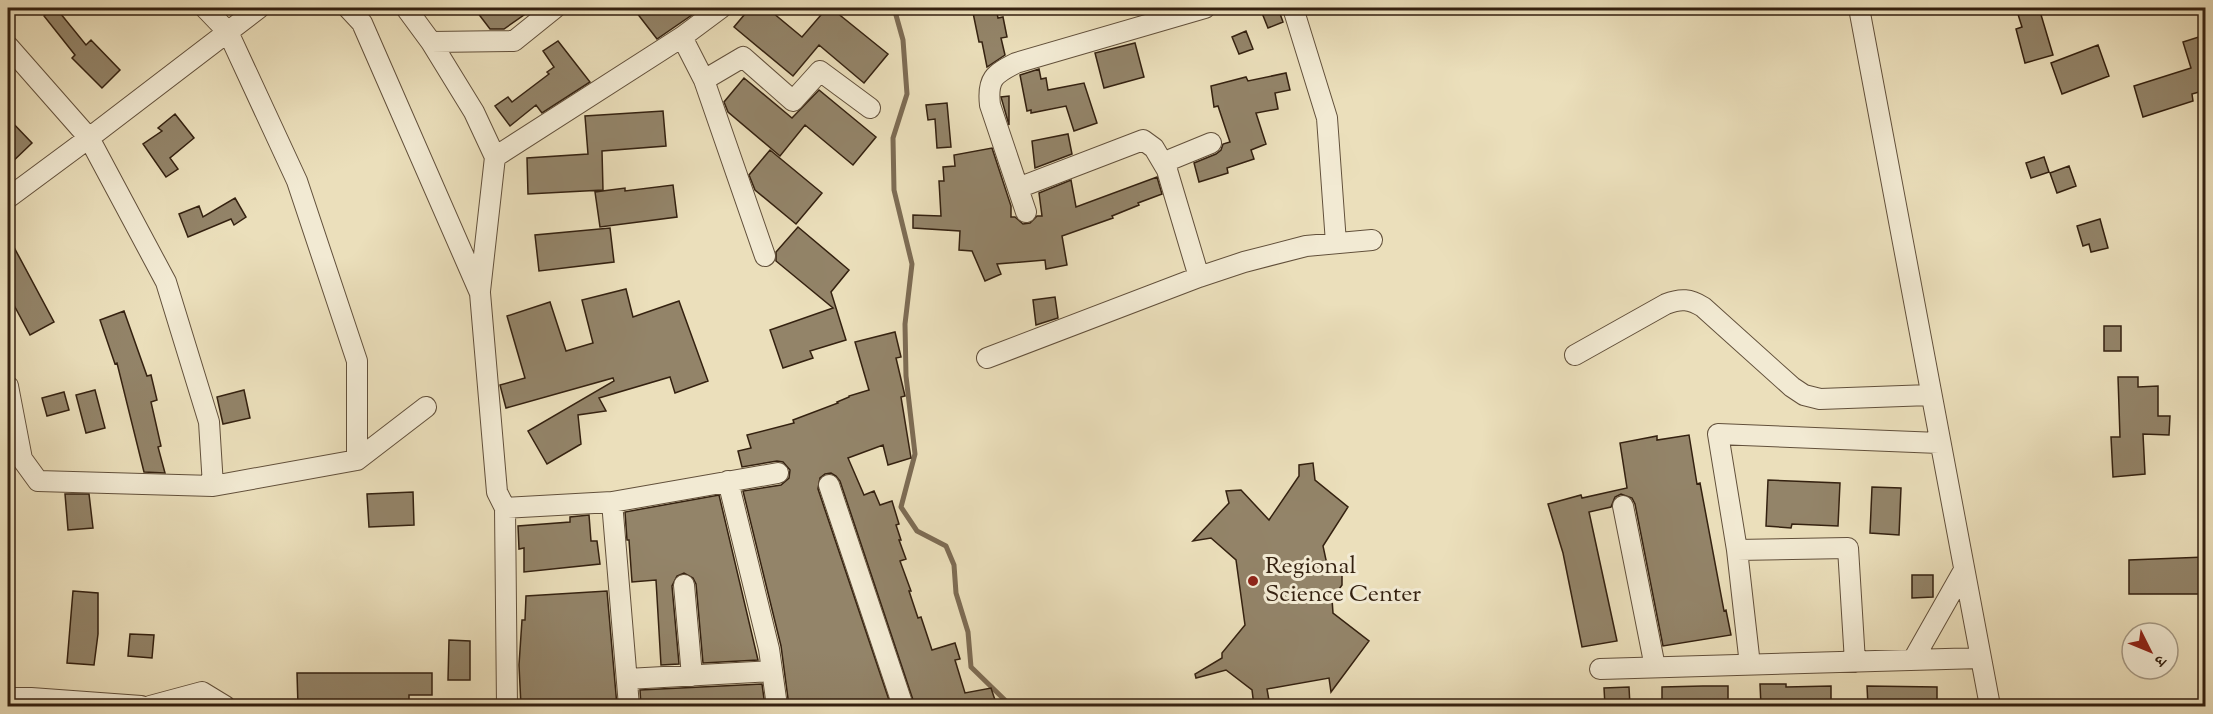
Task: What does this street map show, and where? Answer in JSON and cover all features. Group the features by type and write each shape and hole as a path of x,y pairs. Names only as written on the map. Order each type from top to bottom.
{"street":[{"path":"206,8 228,32 297,181 357,361 357,460"},
{"path":"8,198 259,8"},
{"path":"348,8 362,23 480,293"},
{"path":"406,8 431,42 474,112 495,157 480,293 496,492 505,508 507,706"},
{"path":"431,42 513,41 555,8"},
{"path":"495,157 682,37 721,8"},
{"path":"1026,212 990,105 988,88 993,78 1000,71 1016,63 1205,8"},
{"path":"1293,8 1327,118 1336,243"},
{"path":"1859,8 1990,706"},
{"path":"682,37 704,80 765,256"},
{"path":"8,46 89,138 166,282 209,422 213,486"},
{"path":"704,80 743,57 793,100 820,71 870,108"},
{"path":"1018,188 1143,140 1154,148 1167,170 1199,277"},
{"path":"1167,170 1167,164 1172,159 1210,143"},
{"path":"987,358 1244,262 1306,246 1372,240"},
{"path":"1575,355 1677,299 1692,301 1703,308 1804,395 1820,399 1930,395"},
{"path":"8,386 15,459 38,481 213,486 357,460 426,407"},
{"path":"1750,665 1737,550 1718,434 1939,442"},
{"path":"505,508 612,502 778,472"},
{"path":"728,481 772,671 777,706"},
{"path":"830,485 903,706"},
{"path":"612,502 629,706"},
{"path":"1623,506 1655,667"},
{"path":"1737,550 1848,548 1856,662"},
{"path":"1913,660 1964,570"},
{"path":"684,585 692,676"},
{"path":"1600,669 1981,658"},
{"path":"627,679 772,671"},
{"path":"150,706 202,692 225,706"},
{"path":"8,698 141,706"}],"building":[{"path":"56,8 86,45 91,40 120,70 102,88 72,58 75,55 44,16"},
{"path":"474,8 534,8 504,29 490,29"},
{"path":"633,8 702,8 657,39"},
{"path":"750,8 767,8 802,37 827,8 831,8 888,54 864,83 819,45 793,76 734,27"},
{"path":"972,8 996,8 998,18 1003,17 1007,37 1001,38 1005,55 987,67 982,42 979,42"},
{"path":"1260,8 1278,8 1283,22 1268,28"},
{"path":"2016,8 2039,8 2053,55 2025,63 2016,29 2022,27"},
{"path":"1246,31 1253,49 1239,54 1232,37"},
{"path":"2205,35 2205,102 2199,92 2192,94 2193,101 2143,117 2134,86 2191,68 2183,42"},
{"path":"558,41 590,82 542,113 536,105 510,126 495,106 508,97 512,102 549,74 547,72 554,67 543,51"},
{"path":"1135,43 1144,77 1104,88 1095,53"},
{"path":"2098,45 2109,76 2062,94 2051,63"},
{"path":"1039,69 1041,79 1046,78 1048,90 1084,83 1097,123 1074,131 1066,106 1031,113 1031,110 1027,111 1020,75"},
{"path":"1286,73 1290,90 1275,93 1278,109 1256,113 1266,144 1251,150 1254,159 1227,168 1228,173 1199,182 1194,163 1216,154 1221,150 1223,144 1230,142 1218,106 1214,107 1211,86 1246,77 1248,81"},
{"path":"744,78 792,118 819,90 876,137 853,165 805,125 780,156 728,112 724,102"},
{"path":"1009,96 1009,125 1001,97"},
{"path":"947,103 951,147 937,148 935,119 928,120 926,105"},
{"path":"663,111 666,146 602,151 603,190 528,194 527,158 588,154 585,116"},
{"path":"175,114 194,138 170,158 178,169 166,177 143,144 162,131 158,128"},
{"path":"8,118 32,143 8,166"},
{"path":"1068,134 1072,154 1035,168 1032,141"},
{"path":"992,148 1011,206 1011,217 1015,217 1023,224 1030,223 1037,216 1042,216 1039,193 1071,180 1076,207 1157,177 1162,194 1138,203 1139,205 1112,216 1113,218 1062,236 1067,265 1046,269 1045,260 997,264 1001,274 985,281 972,251 959,250 960,231 913,228 913,215 941,216 939,181 944,181 943,167 955,166 954,155"},
{"path":"770,150 822,193 796,224 755,190 749,175"},
{"path":"2044,157 2049,172 2031,178 2026,163"},
{"path":"2069,166 2076,186 2057,193 2050,173"},
{"path":"673,185 677,217 600,227 595,192"},
{"path":"235,198 246,217 234,225 231,219 188,237 179,214 199,206 203,217"},
{"path":"2100,219 2108,248 2091,252 2089,244 2083,246 2077,226"},
{"path":"798,227 849,270 831,292 846,340 810,351 813,358 783,368 770,330 833,308 776,261 776,252"},
{"path":"610,228 614,262 539,271 535,235"},
{"path":"8,236 54,322 30,335 8,294"},
{"path":"626,289 633,317 679,301 708,381 675,393 670,377 599,398 606,411 578,415 581,444 547,464 528,431 614,381 613,378 506,408 500,385 525,378 507,316 550,302 566,351 593,343 582,300"},
{"path":"1055,297 1058,318 1036,325 1033,300"},
{"path":"124,311 147,376 151,375 157,400 151,402 161,446 158,447 165,473 144,472 117,363 115,364 100,320"},
{"path":"2104,326 2121,326 2121,351 2104,351"},
{"path":"895,332 901,357 896,358 905,396 901,397 911,458 888,465 883,445 848,458 864,495 874,491 880,505 892,501 899,524 896,525 901,540 899,540 906,559 900,561 918,618 921,617 932,650 955,643 960,659 955,660 965,693 991,688 997,706 915,706 840,481 831,473 820,478 818,489 891,706 789,706 781,646 743,491 781,485 789,478 790,470 783,462 777,461 742,467 738,451 751,448 747,435 794,423 793,420 869,390 855,342"},
{"path":"2118,377 2138,377 2138,387 2158,386 2158,416 2170,416 2169,435 2143,434 2145,474 2113,477 2111,437 2120,437"},
{"path":"95,390 105,428 86,433 76,395"},
{"path":"244,390 250,418 223,424 217,397"},
{"path":"64,392 69,410 47,416 42,398"},
{"path":"1689,435 1697,484 1700,483 1724,611 1726,610 1731,635 1663,646 1635,504 1632,498 1621,494 1615,497 1611,507 1589,512 1617,641 1582,647 1563,553 1548,504 1581,495 1582,498 1627,488 1620,443 1657,436 1657,440"},
{"path":"1313,463 1315,480 1348,507 1323,546 1326,560 1342,571 1342,585 1332,599 1333,613 1369,641 1331,692 1329,678 1267,689 1270,706 1254,706 1252,690 1226,670 1196,678 1195,674 1222,658 1222,653 1245,625 1236,560 1211,538 1193,541 1229,503 1226,491 1241,490 1269,520 1299,476 1299,465"},
{"path":"1768,480 1840,483 1838,526 1792,524 1791,528 1766,526"},
{"path":"1872,487 1901,488 1899,535 1870,533"},
{"path":"413,492 414,525 369,527 367,494"},
{"path":"65,494 89,494 93,528 68,530"},
{"path":"719,495 758,660 703,663 696,584 693,578 684,573 677,576 672,586 679,664 661,665 656,580 632,582 625,512"},
{"path":"589,515 591,541 597,541 600,564 524,572 524,548 519,549 518,526 570,522 570,517"},
{"path":"2205,557 2205,594 2129,594 2129,560"},
{"path":"1912,575 1933,575 1933,597 1912,598"},
{"path":"73,591 98,593 98,634 94,665 67,663"},
{"path":"607,591 617,706 521,706 519,665 526,596"},
{"path":"130,634 154,635 152,658 128,656"},
{"path":"449,640 470,641 470,680 448,680"},
{"path":"297,673 432,673 432,695 409,695 409,706 298,706"},
{"path":"762,684 765,706 641,706 640,690"},
{"path":"1760,684 1786,684 1786,687 1831,686 1831,706 1761,706"},
{"path":"1728,686 1728,706 1662,706 1662,687"},
{"path":"1867,686 1937,687 1937,706 1868,706"},
{"path":"1629,687 1630,706 1605,706 1604,688"}],"waterway":[{"path":"894,8 903,40 907,94 893,138 894,190 912,264 905,324 906,376 915,454 901,507 917,531 946,546 954,565 956,593 968,632 971,667 1011,706"}],"place":[{"name":"Regional Science Center","path":"1253,581"}]}
